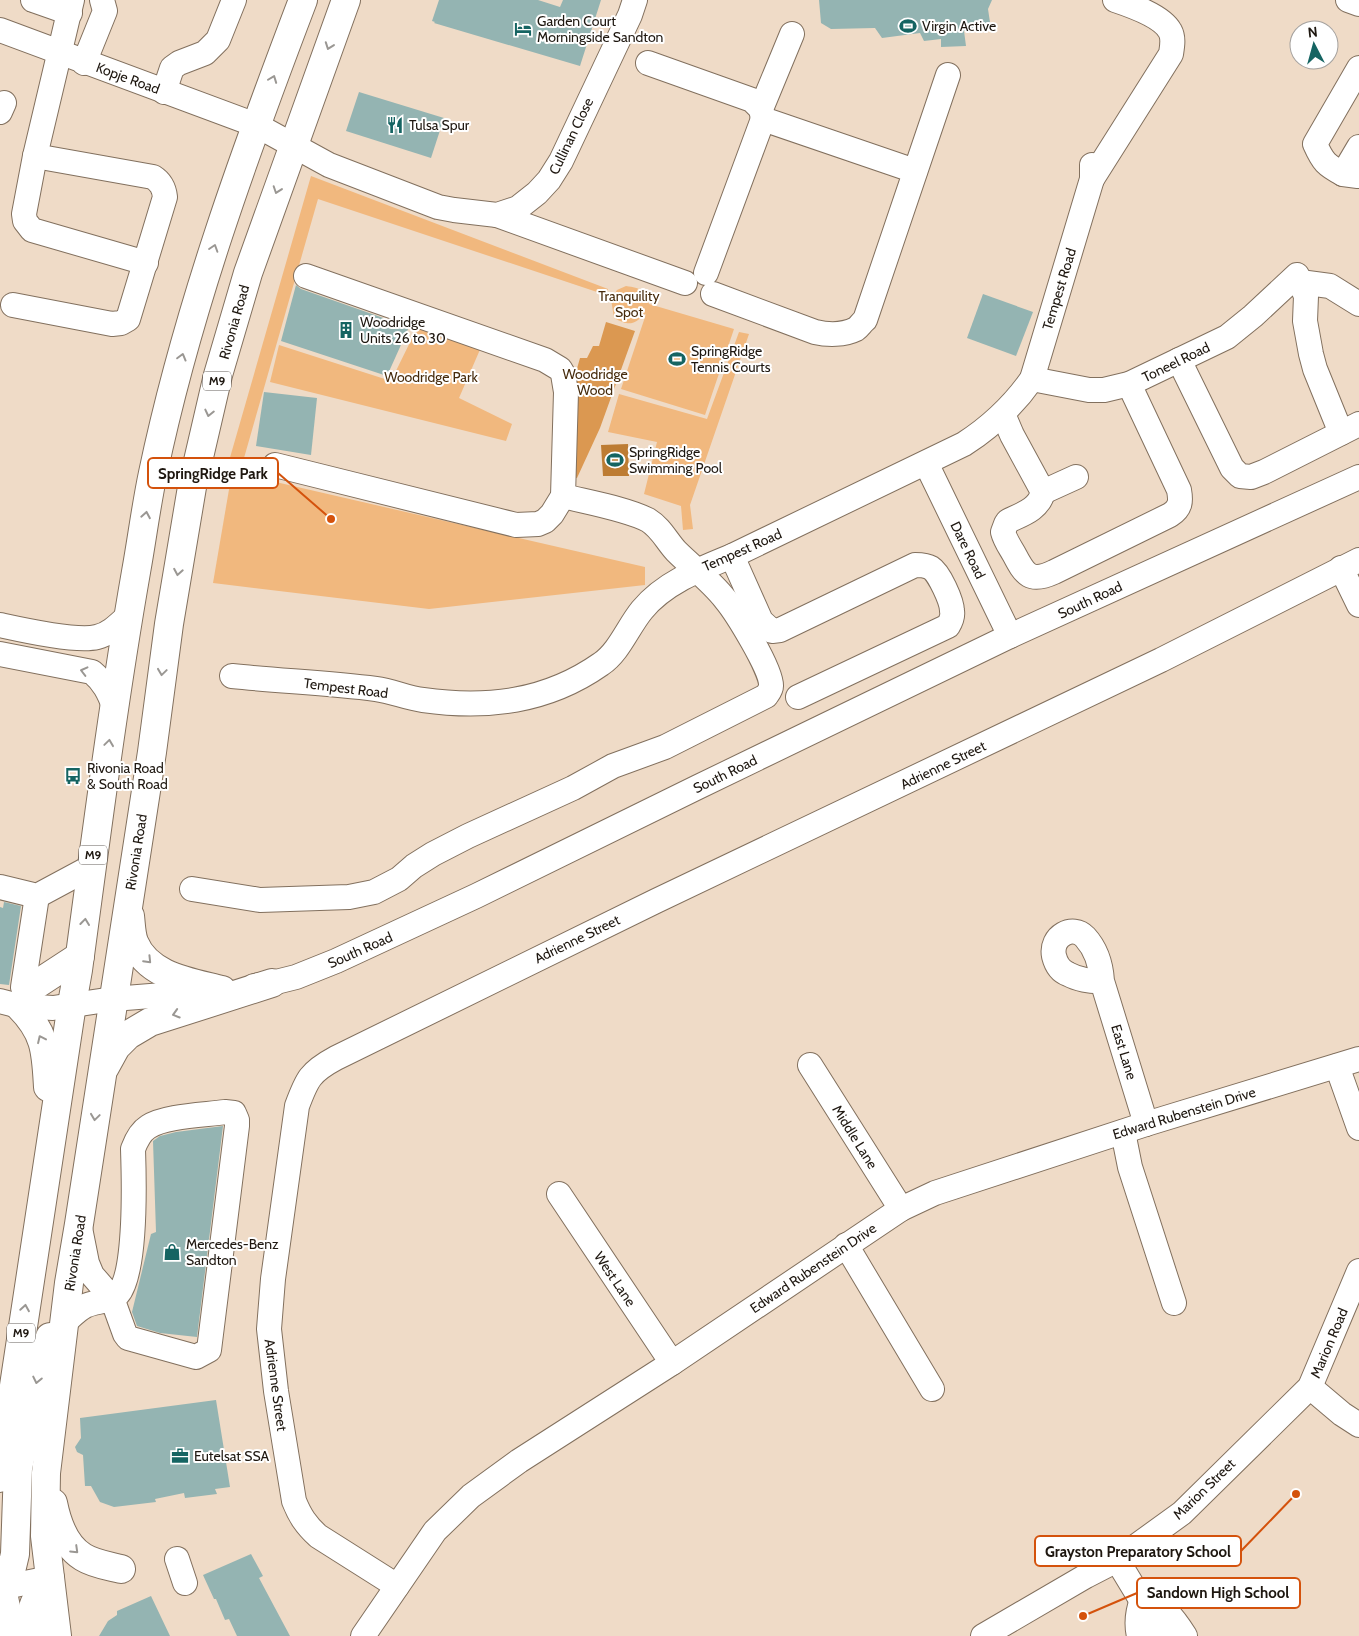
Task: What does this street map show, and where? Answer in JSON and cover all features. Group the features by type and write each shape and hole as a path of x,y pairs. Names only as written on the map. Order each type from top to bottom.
{"main road":[{"name":"M9","path":"0,1478 80,956 114,706 153,474 172,392 199,295 256,125 303,0"},
{"name":"Rivonia Road","path":"57,1636 45,1536 46,1473 69,1284 80,1224 152,752 169,624 192,487 218,375 248,273 346,0"},
{"path":"129,899 134,942 146,960 172,977 222,990"},
{"path":"51,1139 46,1050 30,1017 15,995 80,956"},
{"path":"102,1073 116,1047 128,1035 150,1022 272,983"},
{"path":"1,1588 11,1571 15,1554 18,1468 38,1376 69,1284"},
{"path":"46,1473 55,1514 66,1540 73,1550 84,1558 121,1569"},
{"path":"0,1544 1,1588 12,1636"},
{"path":"34,1636 31,1618 32,1608 50,1578"}],"street":[{"path":"33,0 71,6 24,214 28,226 32,230 146,263"},
{"path":"84,63 105,11 102,0"},
{"path":"164,92 172,68 179,63 205,53 218,40 234,0"},
{"name":"Cullinan Close","path":"293,144 329,165 438,207 497,214 518,208 550,180 561,161 635,0"},
{"name":"Tempest Road","path":"232,676 378,689 422,700 457,704 493,703 525,699 550,691 586,674 602,663 610,656 644,608 662,592 696,570 732,556 926,463 964,444 992,425 1019,398 1032,379 1092,172 1171,54 1173,42 1171,32 1165,24 1134,6 1114,0"},
{"path":"1348,0 1359,4"},
{"name":"Kopje Road","path":"0,30 84,63 256,125 293,144"},
{"path":"710,284 762,114 792,34"},
{"path":"648,63 752,100 762,114 915,171"},
{"path":"1359,68 1315,144 1323,161 1328,166 1351,175 1359,147"},
{"path":"497,214 685,284 690,276 698,272 710,284 815,332 826,334 841,333 856,329 865,320 948,75"},
{"path":"13,305 112,324 121,323 128,319 165,197 164,189 153,177 36,156"},
{"path":"275,465 516,525 538,524 544,521 552,514 563,496 566,392 563,374 560,369 546,360 306,276"},
{"path":"1298,278 1330,286 1359,304"},
{"path":"1179,360 1232,468 1240,476 1251,477 1264,472 1350,429 1315,369 1306,321 1306,296 1298,278"},
{"name":"Toneel Road","path":"1032,379 1089,390 1104,390 1129,384 1227,337 1298,278"},
{"path":"1003,414 1043,492 1036,507 1008,521 1003,532 1024,572 1032,576 1041,577 1176,511 1181,501 1179,490 1129,384"},
{"name":"Dare Road","path":"926,463 1010,636"},
{"path":"1043,492 1076,477"},
{"name":"South Road","path":"15,995 53,1008 113,999 222,990 272,983 296,977 336,961 468,900 1010,636 1359,477"},
{"path":"192,889 260,900 349,897 374,892 399,879 414,866 433,854 468,836 573,788 613,766 665,748 766,696 771,686 763,663 738,616 725,598 675,550 661,530 637,515 563,496"},
{"path":"732,556 761,620 772,630 780,630 915,565 924,565 933,569 939,578 952,610 948,626 798,697"},
{"path":"1350,564 1359,605"},
{"name":"Adrienne Street","path":"396,1586 318,1536 300,1516 294,1501 276,1391 268,1329 273,1279 296,1106 305,1084 313,1073 336,1058 506,974 1161,660 1350,564"},
{"path":"0,625 82,639 107,634 117,627 128,615"},
{"path":"0,654 92,672 106,688 114,706"},
{"path":"0,887 37,896 91,867"},
{"path":"15,995 37,896"},
{"name":"East Lane","path":"1102,980 1146,1124"},
{"path":"1348,1063 1359,1128"},
{"name":"Edward Rubenstein Drive","path":"363,1636 435,1531 471,1496 520,1462 672,1364 901,1209 934,1193 1146,1124 1348,1063"},
{"name":"Middle Lane","path":"810,1065 901,1209"},
{"path":"64,1323 83,1307 112,1298 120,1290 128,1271 134,1216 133,1149 137,1139 146,1128 162,1120 225,1112 234,1113 237,1126 209,1350 196,1357 128,1338 124,1334 112,1298 92,1275 87,1263 80,1224"},
{"path":"1122,1132 1130,1167 1174,1302"},
{"name":"West Lane","path":"559,1194 672,1364"},
{"path":"846,1245 932,1388"},
{"name":"Marion Road","path":"1310,1387 1359,1272"},
{"path":"1310,1387 1342,1414 1359,1425"},
{"name":"Marion Street","path":"983,1636 1117,1560 1182,1514 1310,1387"},
{"path":"177,1559 185,1582"},
{"path":"1117,1560 1163,1636"},
{"path":"1,1588 50,1578"},
{"path":"1139,1636 1137,1613 1142,1600"},
{"path":"1142,1600 1160,1606 1176,1621 1185,1636"}],"green space":[{"path":"311,176 608,289 606,295 318,199 242,465 229,461"},
{"name":"SpringRidge Tennis Courts","path":"626,286 642,290 649,304 734,329 705,415 621,389 646,314 631,323 624,323 614,318 611,299 617,290"},
{"name":"Woodridge Wood","path":"606,322 635,331 600,428 577,478 570,477 574,379 580,358 587,358 593,346 599,346"},
{"name":"Woodridge Park","path":"419,324 482,345 459,398 512,424 506,441 270,382 279,345 391,381"},
{"path":"739,332 749,334 690,505 693,529 683,530 681,506 644,494 657,442 608,432 619,394 707,419"},
{"path":"232,472 645,567 645,585 429,609 213,583"}],"shaded area":[{"name":"SpringRidge Swimming Pool","path":"628,444 629,476 603,476 601,445"}],"building":[{"name":"Garden Court Morningside Sandton","path":"439,0 538,0 560,7 563,0 601,0 580,66 434,23 432,21"},
{"name":"Virgin Active","path":"819,0 992,0 988,9 991,29 964,31 966,46 941,47 941,39 924,41 920,33 882,38 875,28 831,29 821,23"},
{"name":"Tulsa Spur","path":"359,92 444,118 431,158 346,131"},
{"name":"Woodridge Units 26 to 30","path":"296,285 301,289 409,327 387,376 281,341"},
{"path":"983,294 1033,312 1016,356 967,338"},
{"path":"264,392 317,398 311,455 256,446"},
{"path":"4,902 21,906 9,985 0,984 0,907 3,908"},
{"path":"223,1126 197,1337 160,1333 137,1326 132,1312 151,1234 156,1232 153,1141 160,1136 176,1132"},
{"path":"216,1400 230,1487 215,1489 217,1494 185,1498 184,1493 155,1499 156,1502 114,1507 100,1502 91,1486 85,1486 83,1455 77,1452 75,1447 81,1438 80,1418"},
{"path":"251,1554 263,1576 259,1578 290,1636 237,1636 229,1619 225,1620 216,1599 214,1599 203,1575"},
{"path":"151,1596 170,1636 99,1636 108,1621 117,1615 117,1611"}],"place":[{"name":"Virgin Active","path":"908,26"},
{"name":"Garden Court Morningside Sandton","path":"523,29"},
{"name":"Tulsa Spur","path":"395,125"},
{"name":"Woodridge Units 26 to 30","path":"346,330"},
{"name":"SpringRidge Tennis Courts","path":"677,359"},
{"name":"SpringRidge Swimming Pool","path":"615,460"},
{"name":"SpringRidge Park","path":"331,519"},
{"name":"Rivonia Road & South Road","path":"73,776"},
{"name":"Mercedes-Benz Sandton","path":"172,1252"},
{"name":"Eutelsat SSA","path":"180,1456"},
{"name":"Grayston Preparatory School","path":"1296,1494"},
{"name":"Sandown High School","path":"1083,1616"}],"park label":[{"name":"Tranquility Spot","path":"629,304"}]}
